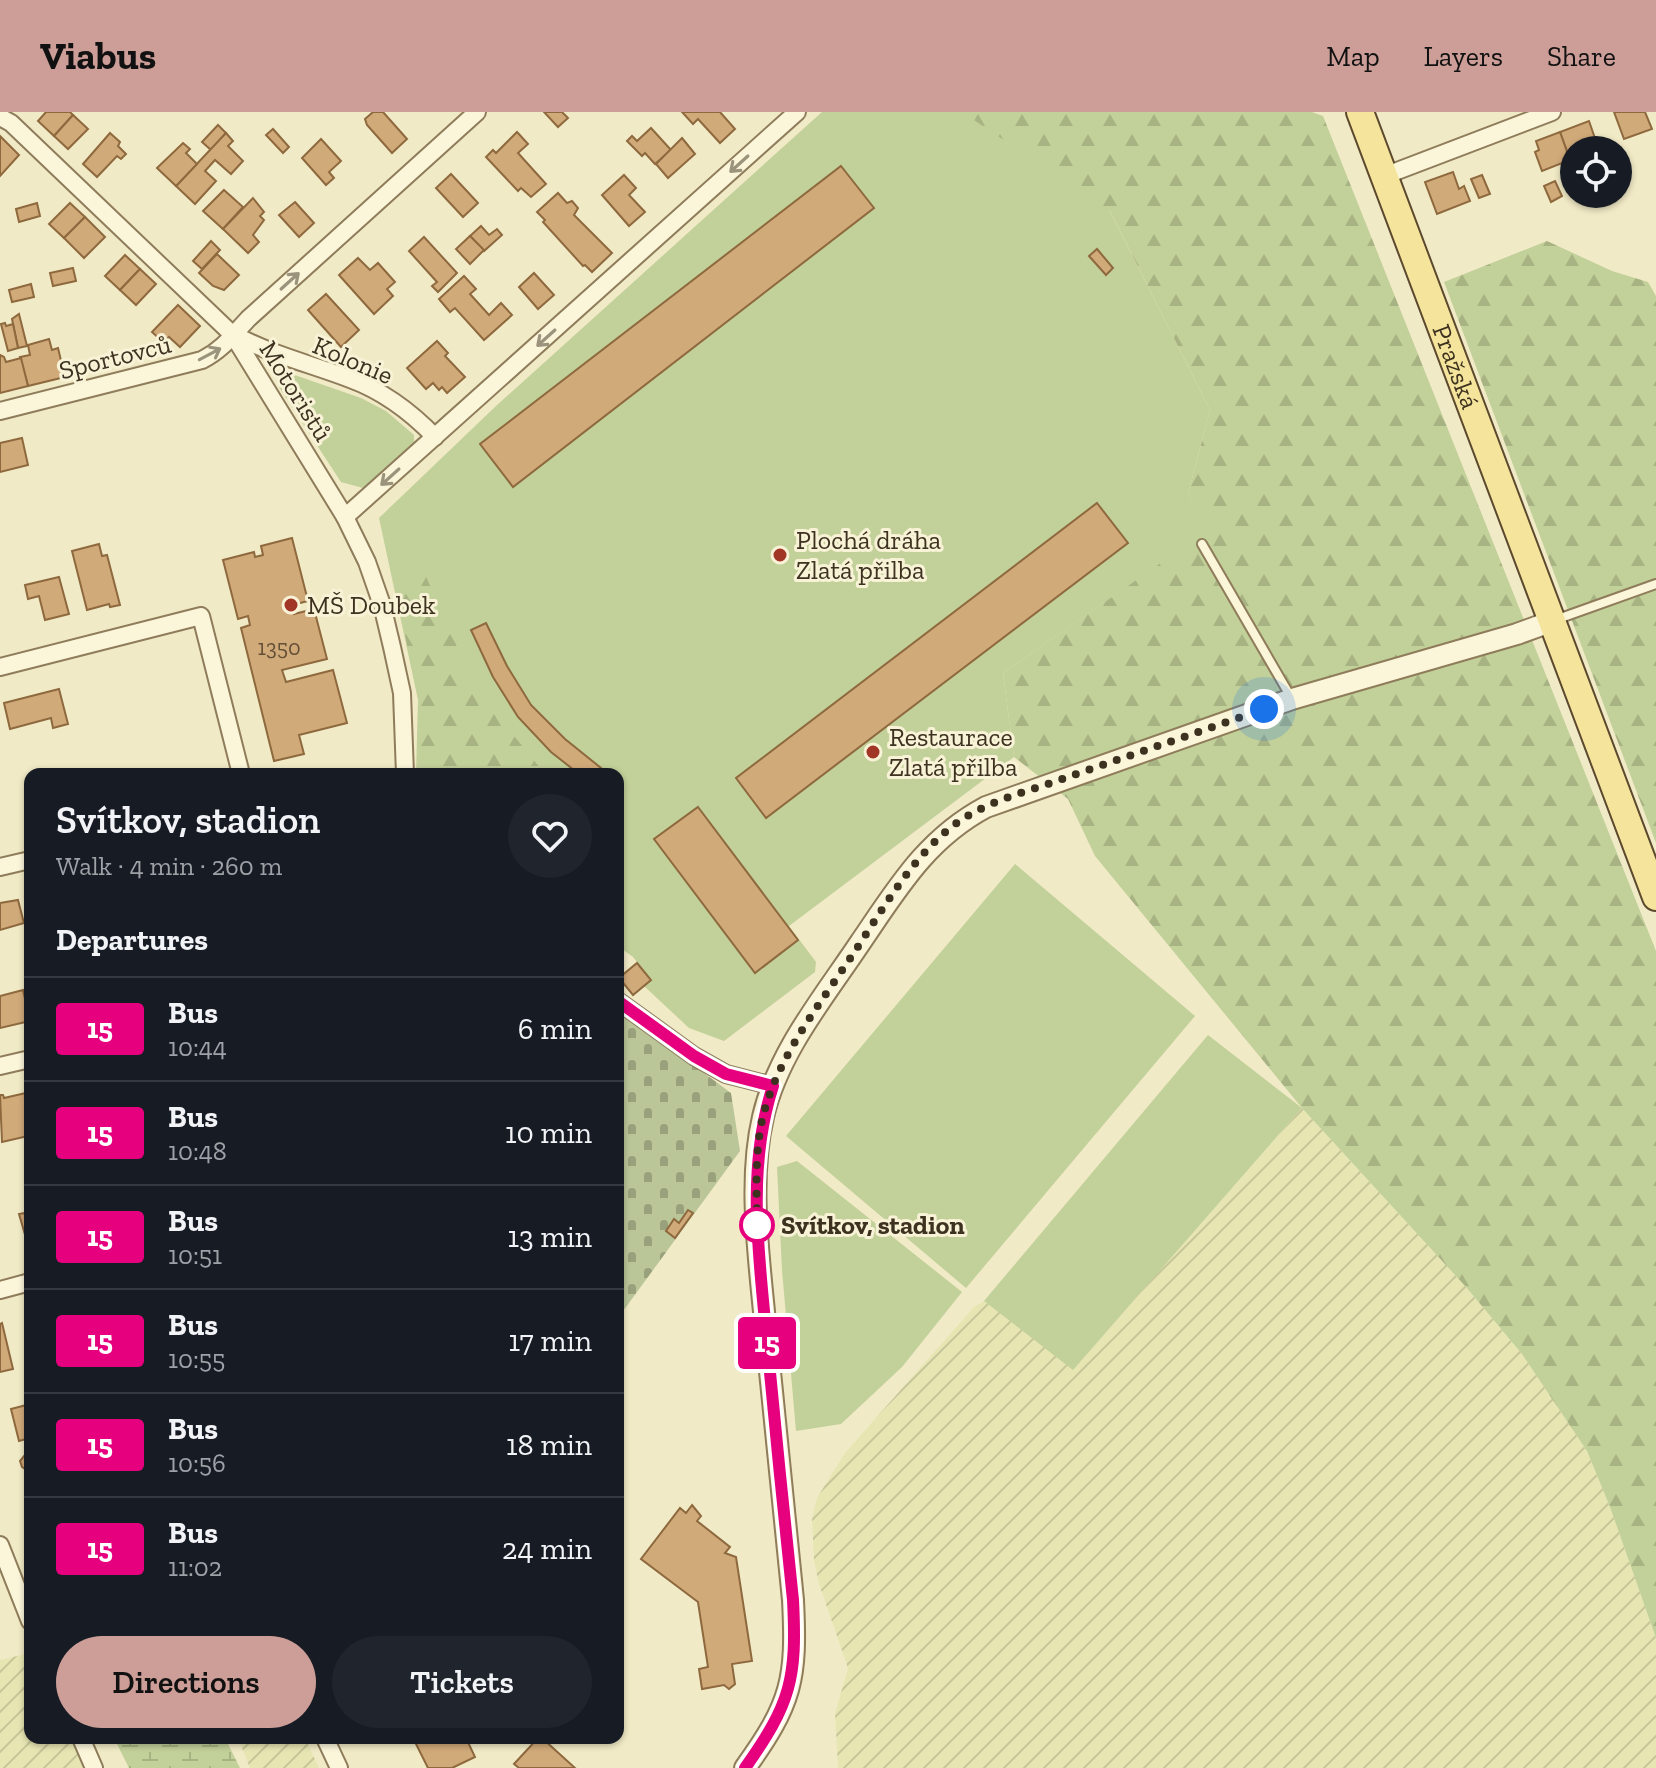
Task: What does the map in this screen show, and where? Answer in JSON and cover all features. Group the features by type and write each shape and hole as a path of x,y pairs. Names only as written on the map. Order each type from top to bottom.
{"main road":[{"name":"Pražská","path":"1360,112 1656,897"}],"street":[{"path":"233,335 477,112"},
{"path":"345,517 797,112"},
{"path":"1384,176 1552,112"},
{"name":"Motoristů","path":"0,117 11,123 233,335 345,517 367,562 382,605 402,693 405,768"},
{"name":"Sportovců","path":"0,411 202,360 223,348 233,335"},
{"name":"Kolonie","path":"233,335 268,352 352,380 377,392 405,409 435,437"},
{"path":"0,667 201,616 239,768"},
{"path":"745,1768 779,1716 791,1685 795,1650 793,1600 757,1231 757,1157 762,1117 773,1086 803,1028 900,884 940,837 962,820 1012,797 1292,699 1550,622"},
{"path":"0,867 24,861"},
{"path":"624,1005 726,1074 773,1086"},
{"path":"0,1066 24,1060"},
{"path":"0,1290 24,1284"},
{"path":"0,1545 24,1606"},
{"path":"84,1744 94,1768"},
{"path":"328,1744 339,1768"}],"lane":[{"path":"1202,544 1292,699"},
{"path":"1550,622 1656,584"}],"green space":[{"name":"Plochá dráha Zlatá přilba","path":"822,112 1060,112 1210,410 1188,494 1209,530 1003,673 1014,757 789,926 816,962 815,972 724,1041 689,1028 644,986 651,980 624,950 624,768 433,768 379,518 496,406"},
{"path":"962,112 1312,112 1323,116 1656,951 1656,1638 1587,1451 1522,1354 1466,1287 1302,1108 1095,856 1068,799 1014,757 1003,673 1208,530 1188,494 1210,410 1110,211"},
{"path":"1547,241 1612,271 1648,282 1656,296 1656,843 1444,282"},
{"path":"283,371 361,398 386,411 414,435 414,442 363,488 341,482 279,387"},
{"path":"419,561 476,689 540,768 416,768 418,699 396,590"},
{"path":"1015,864 1195,1016 966,1288 786,1136"},
{"path":"624,1013 731,1093 740,1151 624,1310"},
{"path":"1208,1035 1302,1108 1073,1370 984,1301"},
{"path":"1302,1108 1466,1287 1522,1354 1587,1451 1656,1638 1656,1768 838,1768 835,1714 848,1668 819,1584 814,1561 812,1518 817,1498 845,1453 974,1307 984,1301 1073,1369"},
{"path":"797,1161 962,1292 902,1367 841,1424 796,1431 782,1270 777,1167"},
{"path":"24,1654 24,1744 74,1744 84,1768 0,1768 0,1660"},
{"path":"117,1744 228,1744 240,1768 129,1768"},
{"path":"240,1744 308,1744 319,1768 250,1768"}],"building":[{"path":"46,112 70,112 73,115 54,136 38,121"},
{"path":"373,112 383,112 407,139 392,153 367,125 365,119"},
{"path":"544,112 562,112 568,118 558,127"},
{"path":"682,112 720,112 735,129 720,143 698,119 693,124"},
{"path":"1614,112 1645,112 1652,129 1623,136"},
{"path":"73,115 88,129 68,149 54,136"},
{"path":"1589,121 1594,136 1561,136 1560,132"},
{"path":"218,125 226,133 211,150 202,142"},
{"path":"651,128 671,150 655,164 627,141 632,136 637,141"},
{"path":"273,129 289,147 283,153 266,135"},
{"path":"517,132 528,144 518,153 546,184 531,197 521,188 518,191 486,157 493,150 496,153"},
{"path":"1560,132 1560,164 1542,171 1535,152 1539,150 1536,141"},
{"path":"110,133 120,142 118,146 126,154 121,159 117,156 97,177 83,164"},
{"path":"226,133 233,141 228,146 243,161 231,174 215,160 205,171 216,181 195,204 176,186"},
{"path":"0,136 19,155 0,176"},
{"path":"682,138 695,154 668,178 656,164"},
{"path":"321,139 341,161 329,172 334,178 326,185 302,158"},
{"path":"183,143 190,149 186,153 197,164 176,186 157,168"},
{"path":"841,166 874,208 513,487 480,444"},
{"path":"1453,172 1459,189 1464,186 1470,201 1437,214 1425,182"},
{"path":"451,174 478,203 463,217 436,188"},
{"path":"624,175 636,188 629,195 645,212 629,226 602,195"},
{"path":"1482,175 1490,194 1479,198 1471,179"},
{"path":"1555,181 1560,197 1551,202 1544,186"},
{"path":"224,190 243,207 223,229 203,211"},
{"path":"558,193 567,203 572,201 578,208 574,215 612,253 592,272 583,266 537,212"},
{"path":"253,198 264,212 260,216 264,220 253,235 259,242 248,253 223,229"},
{"path":"295,202 314,223 299,237 279,215"},
{"path":"37,203 40,216 19,222 16,209"},
{"path":"70,203 85,217 64,238 49,224"},
{"path":"85,217 105,237 84,258 64,238"},
{"path":"481,226 489,235 497,229 502,235 484,251 470,236"},
{"path":"470,236 484,250 470,264 456,249"},
{"path":"424,237 457,273 438,292 432,286 437,282 409,251"},
{"path":"211,241 220,250 202,269 193,261"},
{"path":"1097,249 1113,268 1106,275 1089,256"},
{"path":"217,254 239,275 224,290 213,286 199,273"},
{"path":"125,255 140,269 120,290 105,276"},
{"path":"358,258 370,270 378,263 395,282 387,289 393,296 374,314 339,275"},
{"path":"73,268 76,281 53,286 50,273"},
{"path":"140,269 156,284 136,305 120,290"},
{"path":"534,273 554,295 538,309 519,287"},
{"path":"464,276 476,289 470,294 489,315 501,303 512,315 484,340 455,308 450,312 439,299"},
{"path":"31,284 34,297 12,302 9,290"},
{"path":"326,294 359,330 341,347 308,310"},
{"path":"178,305 200,326 180,347 169,337 164,343 152,332"},
{"path":"19,314 27,346 18,348 12,319"},
{"path":"5,323 6,326 13,324 18,348 8,351 1,324"},
{"path":"49,339 52,350 58,348 65,377 28,386 20,357 30,355 28,345"},
{"path":"437,341 448,353 445,356 465,377 447,393 433,383 426,389 407,368"},
{"path":"0,355 6,362 21,358 28,386 0,393"},
{"path":"22,438 28,465 0,472 0,443"},
{"path":"1097,503 1128,543 766,818 736,778"},
{"path":"292,538 308,601 292,605 294,614 314,609 327,659 282,670 286,682 333,670 347,723 299,735 304,754 274,761 241,628 250,625 248,616 238,619 223,560 254,552 255,557 263,555 261,546"},
{"path":"99,544 102,556 107,555 120,605 110,607 109,604 87,610 72,551"},
{"path":"59,577 69,614 45,620 39,596 28,599 25,585"},
{"path":"486,623 531,705 565,739 601,768 571,768 551,752 518,717 493,677 471,630"},
{"path":"59,689 68,724 53,728 51,718 10,729 4,703"},
{"path":"698,807 798,940 755,973 654,839"},
{"path":"18,900 24,923 0,930 0,903"},
{"path":"637,963 651,980 633,995 624,984 624,974"},
{"path":"23,990 24,1022 0,1028 0,996"},
{"path":"24,1093 24,1137 2,1142 0,1095 4,1098"},
{"path":"688,1210 693,1213 675,1238 666,1231 674,1219 679,1223"},
{"path":"24,1213 24,1231 19,1214"},
{"path":"0,1324 13,1369 0,1372"},
{"path":"24,1406 24,1440 19,1441 11,1409"},
{"path":"692,1505 701,1516 697,1521 730,1547 725,1553 736,1557 752,1661 732,1664 735,1684 729,1689 724,1685 702,1689 699,1669 708,1667 698,1602 641,1559 680,1508 686,1513"},
{"path":"416,1744 469,1744 475,1757 452,1768 428,1768"},
{"path":"532,1744 549,1744 575,1768 519,1768 514,1764"}],"bus line":[{"name":"15","path":"624,1005 694,1056 726,1074 773,1086 762,1117 757,1157 757,1231 793,1600 795,1650 791,1685 779,1716 745,1768"}],"place":[{"name":"Plochá dráha Zlatá přilba","path":"780,555"},
{"name":"MŠ Doubek","path":"291,605"},
{"name":"Restaurace Zlatá přilba","path":"873,752"},
{"name":"Svítkov, stadion","path":"757,1225"}],"route":[{"path":"757,1225 757,1231 757,1157 762,1117 785,1059 900,884 940,837 986,807 1264,709"}]}
